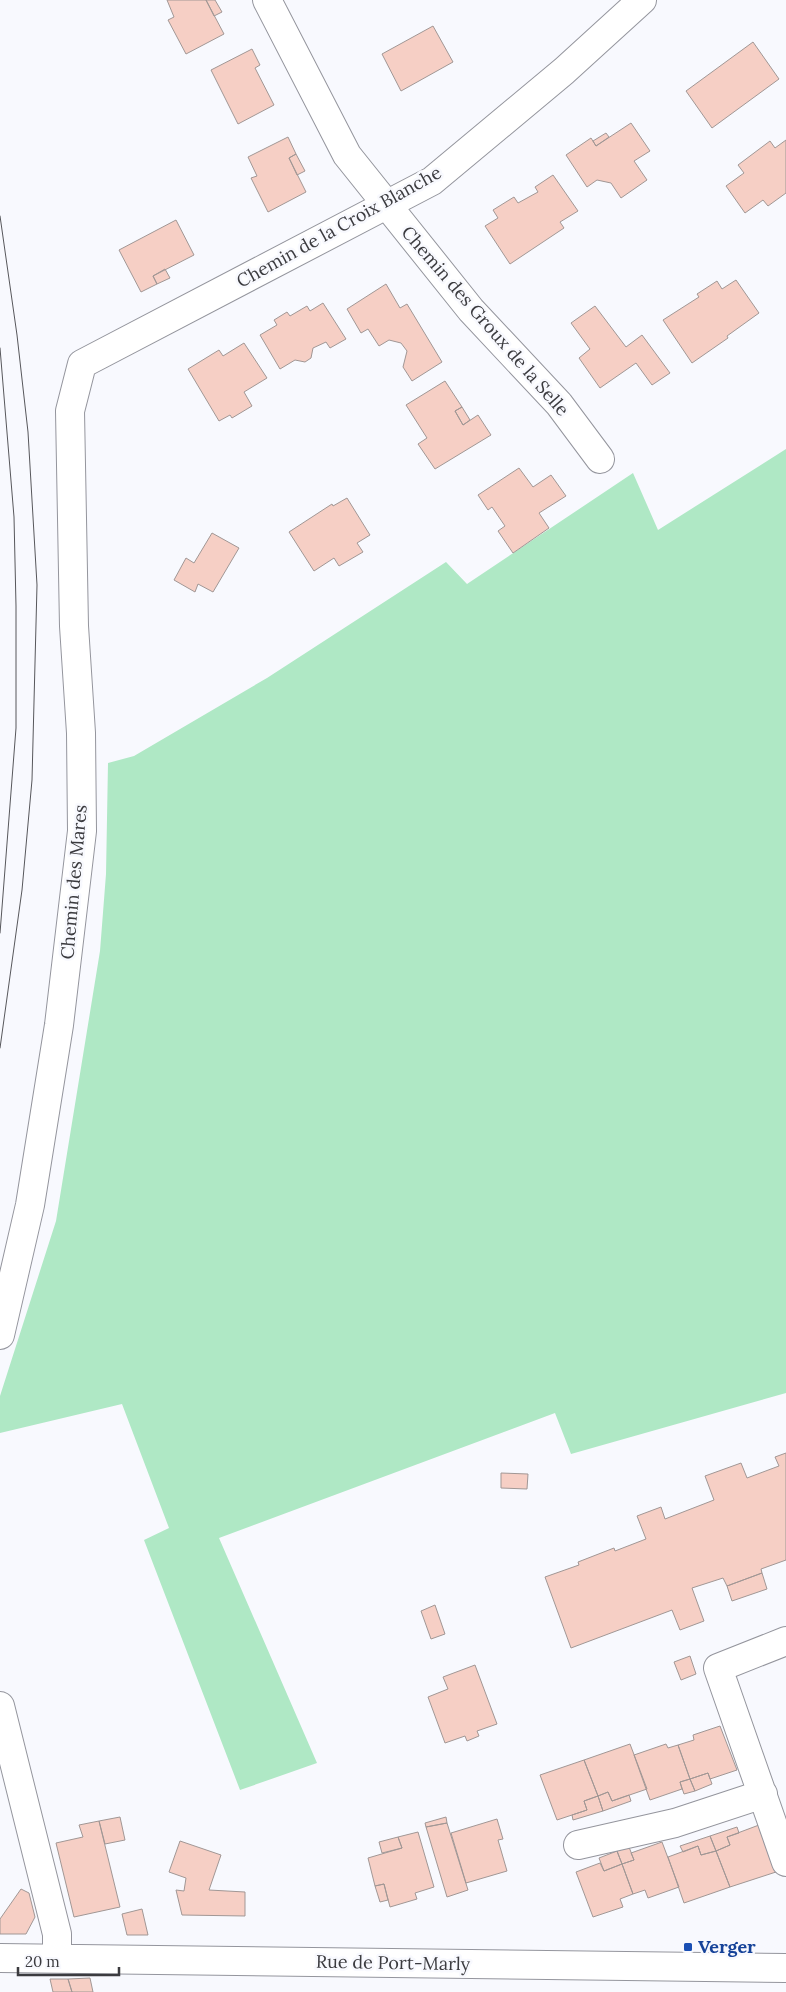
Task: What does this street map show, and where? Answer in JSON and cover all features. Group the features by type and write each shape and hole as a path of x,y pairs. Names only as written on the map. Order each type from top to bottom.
{"street":[{"name":"Chemin des Groux de la Selle","path":"267,0 347,155 471,310 559,404 600,460"},
{"name":"Chemin de la Croix Blanche","path":"82,364 432,181 564,71 642,0"},
{"name":"Chemin des Mares","path":"0,1335 30,1205 59,1025 82,831 81,734 74,626 70,411 82,364"},
{"path":"786,1641 718,1668 786,1862"},
{"path":"0,1706 58,1934 57,1958"},
{"path":"578,1845 675,1823 763,1794"},
{"name":"Rue de Port-Marly","path":"0,1958 786,1968"}],"green space":[{"path":"786,449 786,1393 571,1454 555,1413 219,1538 317,1763 240,1790 144,1540 169,1528 122,1404 0,1433 0,1396 56,1221 100,951 106,874 108,763 134,756 267,678 446,562 467,584 633,473 658,530"}],"building":[{"path":"167,0 206,0 224,34 186,54 168,20 174,17"},
{"path":"206,0 215,0 222,12 214,16"},
{"path":"433,26 453,62 401,91 382,54"},
{"path":"753,42 779,79 712,128 686,91"},
{"path":"252,49 260,65 255,68 274,105 238,124 211,70"},
{"path":"631,123 650,151 634,161 647,180 621,198 611,183 597,180 587,187 566,155 591,138 596,146"},
{"path":"606,133 609,137 596,146 593,141"},
{"path":"288,137 296,154 289,158 306,192 268,212 251,178 257,176 248,157"},
{"path":"786,140 786,193 768,206 763,200 745,213 726,186 744,173 738,165 770,141 775,148"},
{"path":"296,154 305,171 297,175 289,158"},
{"path":"553,175 578,211 560,222 564,228 510,264 485,226 498,218 493,210 514,197 518,203 538,192 535,187"},
{"path":"176,220 194,255 153,276 157,284 141,292 119,250"},
{"path":"165,269 170,278 157,284 153,276"},
{"path":"736,280 759,313 692,363 663,320 699,297 697,294 717,281 722,289"},
{"path":"386,284 400,308 407,304 442,362 412,381 403,367 407,351 401,343 389,340 379,346 368,329 361,333 347,309"},
{"path":"323,303 346,339 330,348 326,342 313,348 311,358 305,362 295,360 280,369 260,335 277,325 274,320 287,312 290,316 307,306 310,311"},
{"path":"595,306 626,347 642,335 670,373 652,385 636,363 600,388 579,358 590,349 571,323"},
{"path":"244,343 267,378 244,392 252,406 232,418 230,415 219,421 188,369 219,350 223,356"},
{"path":"445,381 462,407 455,411 463,425 478,415 491,435 435,469 418,444 427,438 406,405"},
{"path":"462,407 470,420 463,425 455,411"},
{"path":"519,468 533,487 551,475 566,496 539,513 549,528 513,553 498,531 505,526 492,507 488,510 478,495"},
{"path":"347,498 370,535 357,543 363,552 339,566 334,558 314,571 289,532 332,504 333,506"},
{"path":"212,533 239,548 213,592 198,584 195,592 174,580 186,558 194,563"},
{"path":"786,1453 786,1560 761,1569 762,1573 727,1586 723,1578 692,1588 704,1621 680,1630 672,1610 571,1648 545,1577 579,1565 578,1562 614,1548 615,1551 646,1539 637,1516 661,1507 665,1519 714,1500 705,1476 741,1463 747,1478 779,1466 775,1457"},
{"path":"501,1473 528,1474 527,1489 501,1488"},
{"path":"762,1573 767,1589 732,1601 727,1586"},
{"path":"435,1605 445,1634 431,1639 421,1611"},
{"path":"690,1656 696,1674 681,1680 674,1662"},
{"path":"475,1665 497,1724 477,1731 479,1736 467,1741 465,1736 445,1743 428,1697 448,1689 443,1677"},
{"path":"720,1726 737,1770 710,1779 708,1773 690,1779 678,1745 694,1740 693,1735"},
{"path":"630,1744 647,1789 612,1801 608,1792 598,1796 584,1760"},
{"path":"666,1744 668,1748 678,1745 690,1779 680,1782 682,1789 650,1800 634,1755"},
{"path":"584,1760 598,1796 584,1801 587,1810 557,1820 540,1775"},
{"path":"708,1773 712,1784 695,1791 690,1779"},
{"path":"690,1779 695,1791 684,1794 680,1782"},
{"path":"608,1792 612,1801 629,1795 631,1801 603,1811 598,1796"},
{"path":"598,1796 603,1811 573,1820 572,1815 587,1810 584,1801"},
{"path":"120,1817 125,1840 105,1844 99,1821"},
{"path":"446,1817 447,1823 426,1827 425,1823"},
{"path":"497,1819 503,1839 498,1840 507,1871 466,1883 451,1833"},
{"path":"99,1821 120,1907 74,1917 56,1843 83,1837 79,1825"},
{"path":"447,1823 468,1890 447,1897 426,1827"},
{"path":"759,1825 776,1872 730,1887 716,1851 730,1845 727,1837"},
{"path":"737,1827 739,1833 727,1837 730,1845 716,1851 710,1836"},
{"path":"418,1832 434,1887 415,1893 417,1899 390,1907 384,1884 375,1886 368,1858 402,1848 398,1837"},
{"path":"710,1836 716,1851 701,1855 698,1846 683,1852 680,1846"},
{"path":"398,1837 402,1848 382,1853 379,1842"},
{"path":"180,1841 221,1855 209,1890 245,1892 245,1916 182,1915 176,1890 184,1891 186,1878 169,1872"},
{"path":"662,1842 679,1887 648,1898 645,1890 633,1894 622,1864 634,1860 631,1853"},
{"path":"698,1846 701,1855 716,1851 730,1887 684,1903 668,1857"},
{"path":"629,1847 634,1860 622,1864 617,1851"},
{"path":"617,1851 622,1864 604,1871 599,1858"},
{"path":"600,1863 604,1871 622,1864 633,1894 620,1899 623,1907 593,1917 576,1872"},
{"path":"384,1884 388,1900 380,1902 375,1886"},
{"path":"21,1889 29,1893 35,1917 26,1934 0,1934 0,1919"},
{"path":"142,1909 148,1935 127,1935 122,1914"},
{"path":"90,1978 93,1992 72,1992 68,1979"},
{"path":"50,1979 68,1979 72,1992 53,1992"}],"tram line":[{"path":"0,216 17,335 28,432 37,585 32,780 22,890 0,1048"},
{"path":"0,348 14,517 16,606 16,728 0,933"}],"place":[{"name":"Verger","path":"688,1947"}]}
